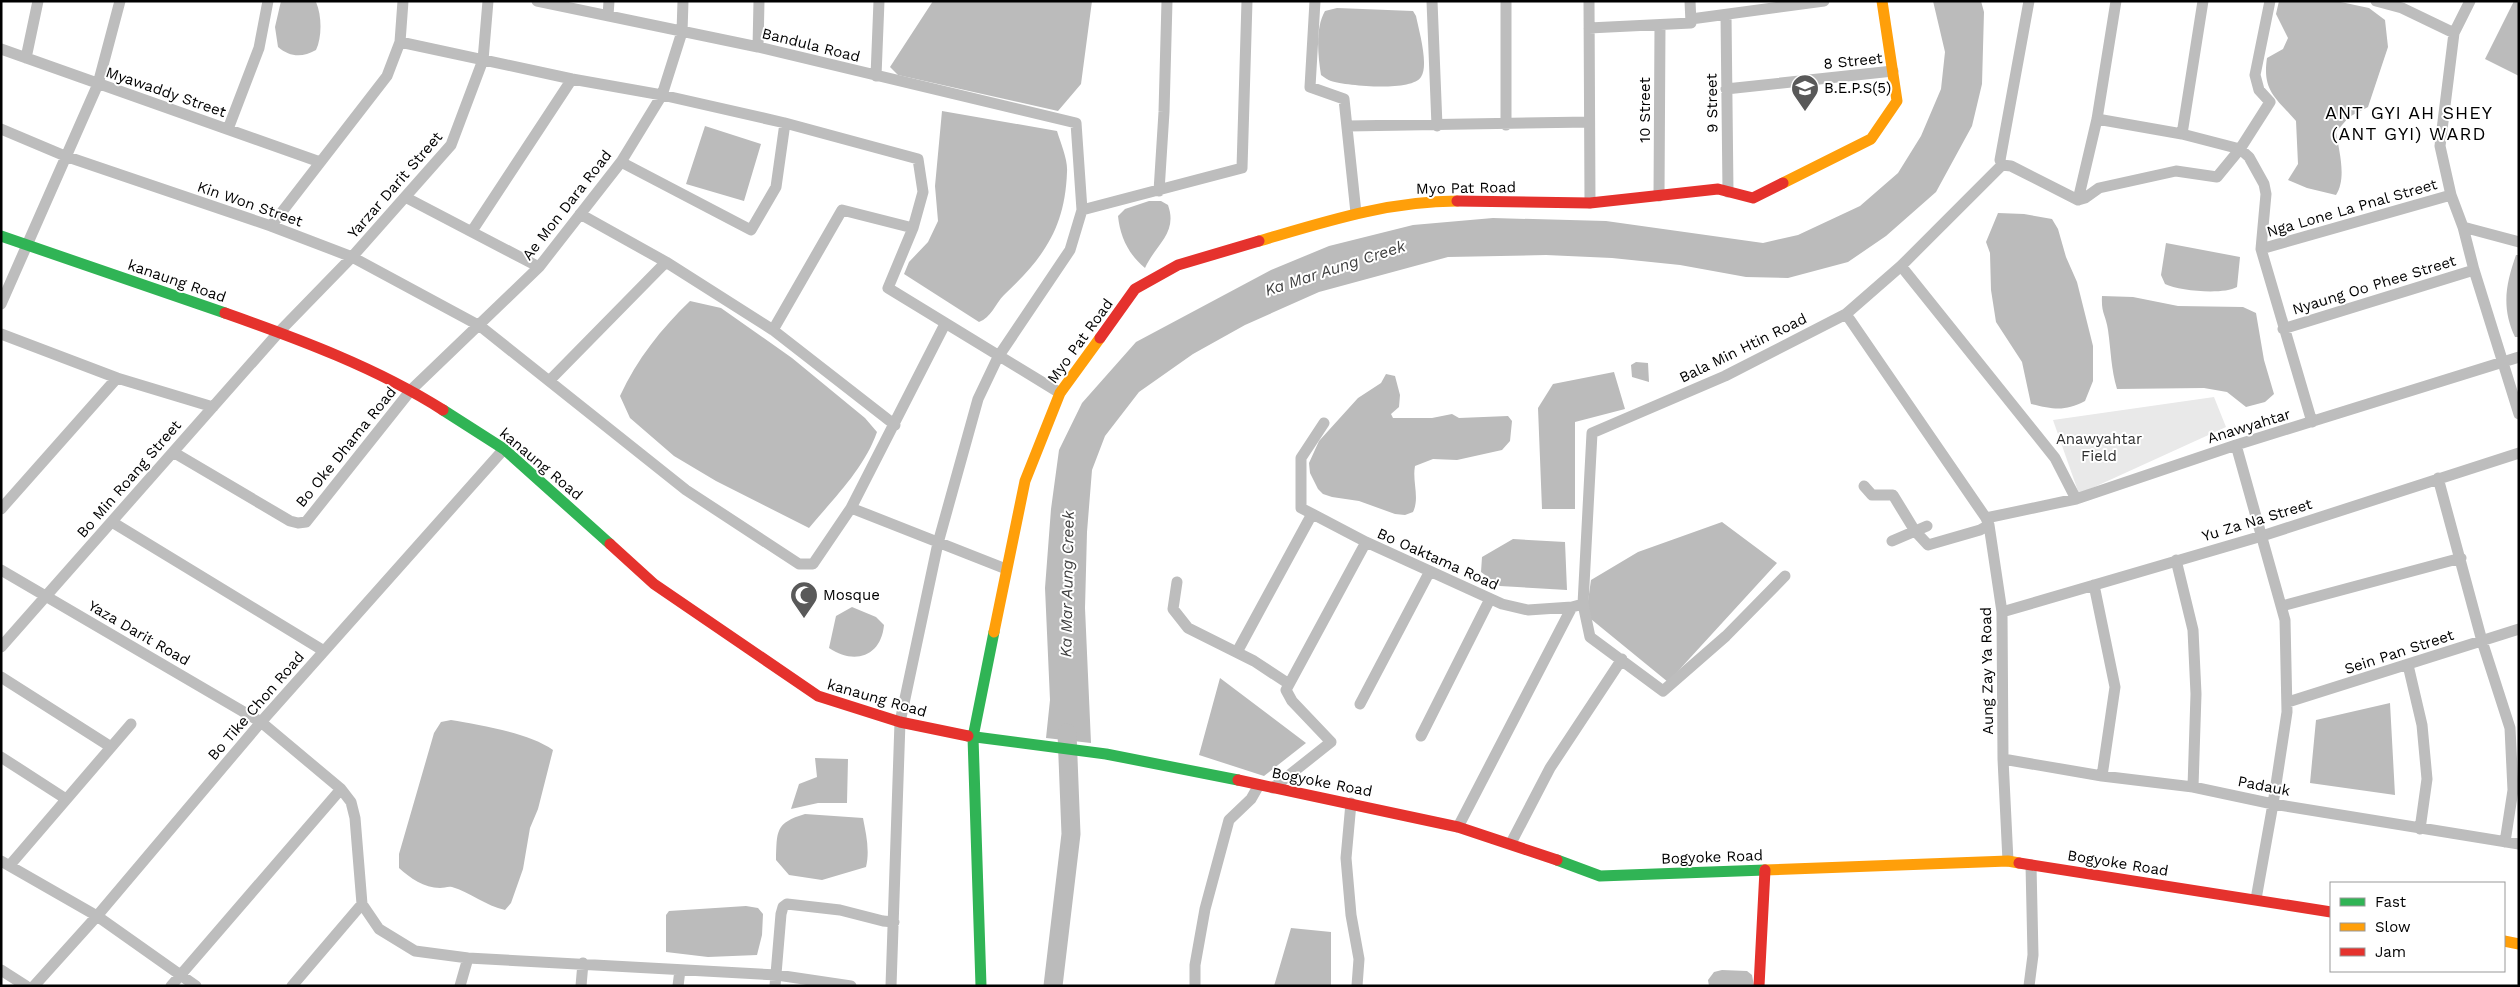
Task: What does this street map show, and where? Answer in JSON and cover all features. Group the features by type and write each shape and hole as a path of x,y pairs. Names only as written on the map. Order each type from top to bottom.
{"street":[{"path":"26,58 38,1"},
{"path":"1,304 98,84 120,1"},
{"path":"228,129 259,48 268,1"},
{"path":"271,226 387,76 400,42 403,1"},
{"name":"Yarzar Darit Street","path":"279,332 352,257 454,139 483,60 488,1"},
{"name":"Bandula Road","path":"537,1 758,47 1076,123 1082,210"},
{"path":"608,16 609,1"},
{"name":"Ae Mon Dara Road","path":"411,390 480,326 539,267 621,162 662,95 682,32 683,1"},
{"path":"758,47 759,1"},
{"path":"876,76 879,1"},
{"path":"1158,191 1164,112 1167,1"},
{"path":"891,986 900,722 938,543 978,399 998,357 1070,250 1082,210 1242,168 1247,1"},
{"path":"1315,1 1310,87 1344,99 1356,213"},
{"path":"1432,1 1437,126"},
{"path":"1506,1 1506,125"},
{"path":"1590,1 1590,203"},
{"path":"1589,28 1691,23 1690,1"},
{"path":"1691,19 1824,1"},
{"name":"Myo Pat Road","path":"981,986 973,737 1025,480 1060,393 1136,290 1178,265 1356,213 1426,201 1590,203 1718,189 1753,198 1871,139 1897,101 1882,1"},
{"path":"2029,1 2000,157 2002,165 2010,166 2078,200 2085,198 2099,188 2176,172 2217,177 2240,149 2270,102 2259,90 2255,75 2270,1"},
{"path":"2078,200 2097,119 2116,1"},
{"path":"2182,134 2203,1"},
{"path":"2376,1 2402,8 2454,33"},
{"path":"2470,1 2454,33 2440,146 2451,195 2463,227 2474,270 2519,414"},
{"name":"9 Street","path":"1726,15 1728,192"},
{"name":"10 Street","path":"1659,196 1660,25"},
{"path":"400,42 572,79 662,95 785,123 918,159 923,192 913,228 888,288 998,357 1060,393"},
{"name":"Myawaddy Street","path":"1,50 320,162"},
{"name":"8 Street","path":"1726,89 1893,72"},
{"path":"472,231 572,79"},
{"path":"2097,119 2182,134 2240,149 2249,157 2260,177 2266,194 2261,249 2312,422"},
{"path":"1348,126 1506,125 1589,122"},
{"path":"621,162 751,230 776,187 785,123"},
{"name":"Kin Won Street","path":"1,129 65,156 271,226 352,257 480,326 686,490 799,564 813,564 851,508"},
{"name":"Bala Min Htin Road","path":"1577,606 1589,529 1592,433 1724,376 1846,314 1900,266 2002,165"},
{"name":"Nga Lone La Pnal Street","path":"2261,249 2451,195"},
{"path":"405,197 539,267"},
{"path":"773,330 842,210 913,228"},
{"path":"580,214 666,262 773,330 895,425"},
{"path":"2463,227 2519,242"},
{"name":"kanaung Road","path":"1,236 279,332 411,390 504,450 654,584 818,696 900,722 973,737 1036,744"},
{"path":"550,380 666,262"},
{"path":"1900,266 2055,458 2076,499"},
{"name":"Nyaung Oo Phee Street","path":"2283,328 2474,270"},
{"name":"Aung Zay Ya Road","path":"1846,314 1988,522 2002,612 2003,759 2008,861"},
{"path":"945,324 851,508 1006,569"},
{"name":"Bo Min Roang Street","path":"1,647 279,332"},
{"path":"1,334 117,378 213,407"},
{"name":"Anawyahtar","path":"1915,531 1926,545 1930,546 1988,522 2076,499 2236,445 2519,357"},
{"path":"1,509 117,378"},
{"name":"Bo Oke Dhama Road","path":"173,452 290,520 298,523 306,522 411,390"},
{"path":"1324,424 1302,458 1301,508 1366,542"},
{"path":"2236,445 2285,620 2288,702 2273,804 2256,899"},
{"name":"Bo Tike Chon Road","path":"34,986 97,916 261,722 504,450"},
{"name":"Yu Za Na Street","path":"2002,612 2262,536 2519,453"},
{"path":"2438,478 2482,641 2510,728 2514,790 2505,842"},
{"path":"1864,486 1872,495 1893,495 1915,531"},
{"path":"1237,652 1312,514"},
{"path":"112,522 324,651"},
{"path":"1892,541 1927,526"},
{"name":"Bo Oaktama Road","path":"1289,684 1366,542 1502,604 1528,610 1577,606"},
{"path":"2282,606 2461,558"},
{"path":"2176,560 2193,630 2196,694 2193,787"},
{"name":"Yaza Darit Road","path":"1,570 261,722 341,790 351,802 355,818 362,904"},
{"path":"1360,704 1430,571"},
{"path":"1577,606 1590,637 1663,691 1726,636 1785,576"},
{"path":"1176,582 1173,609 1182,623 1196,633 1237,652 1289,684 1286,690 1292,701 1330,742 1273,788"},
{"path":"2094,585 2115,687 2102,776"},
{"path":"1421,736 1490,599"},
{"path":"1458,827 1577,606"},
{"name":"Sein Pan Street","path":"2288,702 2519,629"},
{"path":"1511,843 1550,768 1622,659"},
{"path":"2408,665 2422,725 2427,779 2420,829"},
{"path":"1,676 111,747"},
{"path":"131,724 66,799 5,863 97,916 196,986"},
{"name":"Bogyoke Road","path":"1036,744 1106,754 1351,803 1458,827 1511,843 1600,876 2008,861 2330,912"},
{"path":"1,757 66,799"},
{"name":"Padauk","path":"2003,759 2102,776 2193,787 2273,804 2519,844"},
{"path":"1194,986 1195,965 1205,909 1230,820 1251,799 1259,785"},
{"path":"171,986 341,790"},
{"path":"1351,803 1346,858 1350,915 1359,959 1357,986"},
{"path":"2029,986 2032,955 2031,865"},
{"path":"1760,986 1765,870"},
{"path":"292,986 362,904 379,928 415,951 468,958 584,963 680,970 851,986"},
{"path":"776,980 781,914 783,907 787,904 840,910 894,922"},
{"path":"2505,941 2519,944"},
{"path":"460,986 468,958"},
{"path":"581,986 584,963"},
{"path":"1,970 26,986"},
{"path":"678,986 680,970"}],"green space":[{"name":"Anawyahtar Field","path":"2214,397 2226,427 2079,494 2053,420"}],"water":[{"path":"281,1 316,2 321,26 316,50 296,55 287,53 278,47 275,27"},
{"path":"933,1 1092,1 1081,84 1058,111 898,75 890,67"},
{"path":"1933,1 1981,1 1984,12 1982,84 1972,126 1936,192 1886,236 1848,262 1788,278 1746,277 1680,265 1612,258 1546,255 1448,257 1319,292 1245,325 1193,354 1139,392 1105,436 1092,470 1087,532 1085,608 1091,743 1046,738 1050,700 1045,588 1051,509 1059,450 1082,403 1136,342 1271,270 1329,246 1413,225 1493,218 1606,221 1763,243 1798,235 1860,206 1898,173 1921,136 1941,89 1945,52"},
{"path":"2279,1 2336,1 2369,8 2385,20 2388,47 2368,107 2349,117 2336,132 2342,173 2336,195 2307,188 2288,180 2298,164 2296,121 2272,93 2266,69 2267,58 2283,49 2288,38 2276,14"},
{"path":"2514,1 2519,1 2519,76 2485,59"},
{"path":"1337,8 1413,11 1416,16 1424,56 1421,77 1415,82 1405,85 1364,86 1330,81 1321,75 1318,51 1320,26 1325,11"},
{"path":"942,111 1057,131 1066,162 1067,172 1062,210 1049,241 1041,255 1030,268 987,317 979,322 904,274 909,262 928,242 938,221 935,186"},
{"path":"705,126 761,144 744,201 686,184"},
{"path":"1149,201 1161,201 1168,205 1170,223 1168,231 1145,268 1126,245 1118,216 1125,209"},
{"path":"1998,213 2024,214 2052,219 2058,229 2066,257 2077,282 2093,346 2093,381 2085,401 2071,407 2058,408 2031,404 2022,362 1996,322 1991,290 1990,253 1986,242"},
{"path":"2166,243 2240,257 2237,287 2222,291 2201,291 2180,289 2165,284 2161,275"},
{"path":"2516,255 2519,255 2519,337 2515,337 2511,326 2506,296"},
{"path":"2102,296 2133,297 2178,306 2243,307 2256,313 2264,360 2274,394 2265,402 2246,407 2227,392 2204,388 2117,389 2112,367 2107,325 2102,307"},
{"path":"690,301 721,308 792,358 865,418 877,432 856,471 809,528 716,481 674,456 630,418 620,396 627,382 650,345"},
{"path":"1636,362 1648,363 1649,382 1632,377 1631,365"},
{"path":"1614,372 1625,409 1575,422 1575,509 1542,509 1538,408 1553,384"},
{"path":"1386,374 1395,376 1400,395 1399,407 1391,414 1393,418 1432,418 1452,414 1459,418 1508,416 1512,421 1510,441 1502,450 1457,460 1433,459 1415,466 1415,507 1413,512 1405,515 1395,514 1359,501 1323,494 1318,489 1310,473 1309,463 1319,441 1358,398 1381,383"},
{"path":"1722,522 1777,563 1668,682 1586,615 1591,580 1638,552"},
{"path":"1513,539 1565,542 1567,590 1500,586 1481,572 1482,557"},
{"path":"852,607 876,617 884,625 878,644 872,651 857,657 838,653 829,648 836,616"},
{"path":"1220,678 1306,743 1264,776 1199,755"},
{"path":"2390,703 2395,795 2310,783 2316,720"},
{"path":"451,720 518,734 553,750 538,809 530,828 523,869 511,903 505,910 452,887 434,888 423,884 399,868 399,854 434,733 441,722"},
{"path":"815,758 848,759 847,803 818,803 791,809 799,784 817,777"},
{"path":"805,814 863,818 868,848 866,867 822,880 789,875 776,860 778,835 780,829 788,821"},
{"path":"746,906 758,908 763,914 762,935 757,955 708,957 666,952 666,915 669,911"},
{"path":"1291,928 1331,932 1331,986 1274,986"},
{"path":"1722,970 1747,971 1752,975 1754,986 1709,986 1708,980 1714,972"}],"waterway":[{"name":"Ka Mar Aung Creek","path":"1053,986 1071,834 1067,733"}],"traffic: fast":[{"path":"1,236 225,313"},
{"path":"443,410 504,449 610,544"},
{"path":"981,986 973,737 994,632"},
{"path":"968,736 1106,754 1238,780"},
{"path":"1557,860 1600,876 1765,870"}],"traffic: slow":[{"path":"1783,183 1871,139 1897,101 1882,1"},
{"path":"1259,241 1356,214 1406,205 1457,201"},
{"path":"994,632 1025,481 1060,393 1100,338"},
{"path":"1765,870 2008,861 2019,863"},
{"path":"2505,941 2519,944"}],"traffic: jam":[{"path":"1457,201 1590,203 1718,189 1753,198 1783,183"},
{"path":"1100,338 1135,289 1178,265 1259,241"},
{"path":"225,313 281,333 365,368 443,410"},
{"path":"610,544 654,584 818,696 900,722 968,736"},
{"path":"1238,780 1458,827 1557,860"},
{"path":"2019,863 2330,912"},
{"path":"1759,986 1765,870"}],"place":[{"name":"B.E.P.S(5)","path":"1805,112"},
{"name":"Mosque","path":"804,619"}],"district":[{"name":"ANT GYI AH SHEY (ANT GYI) WARD","path":"2409,122"}]}
